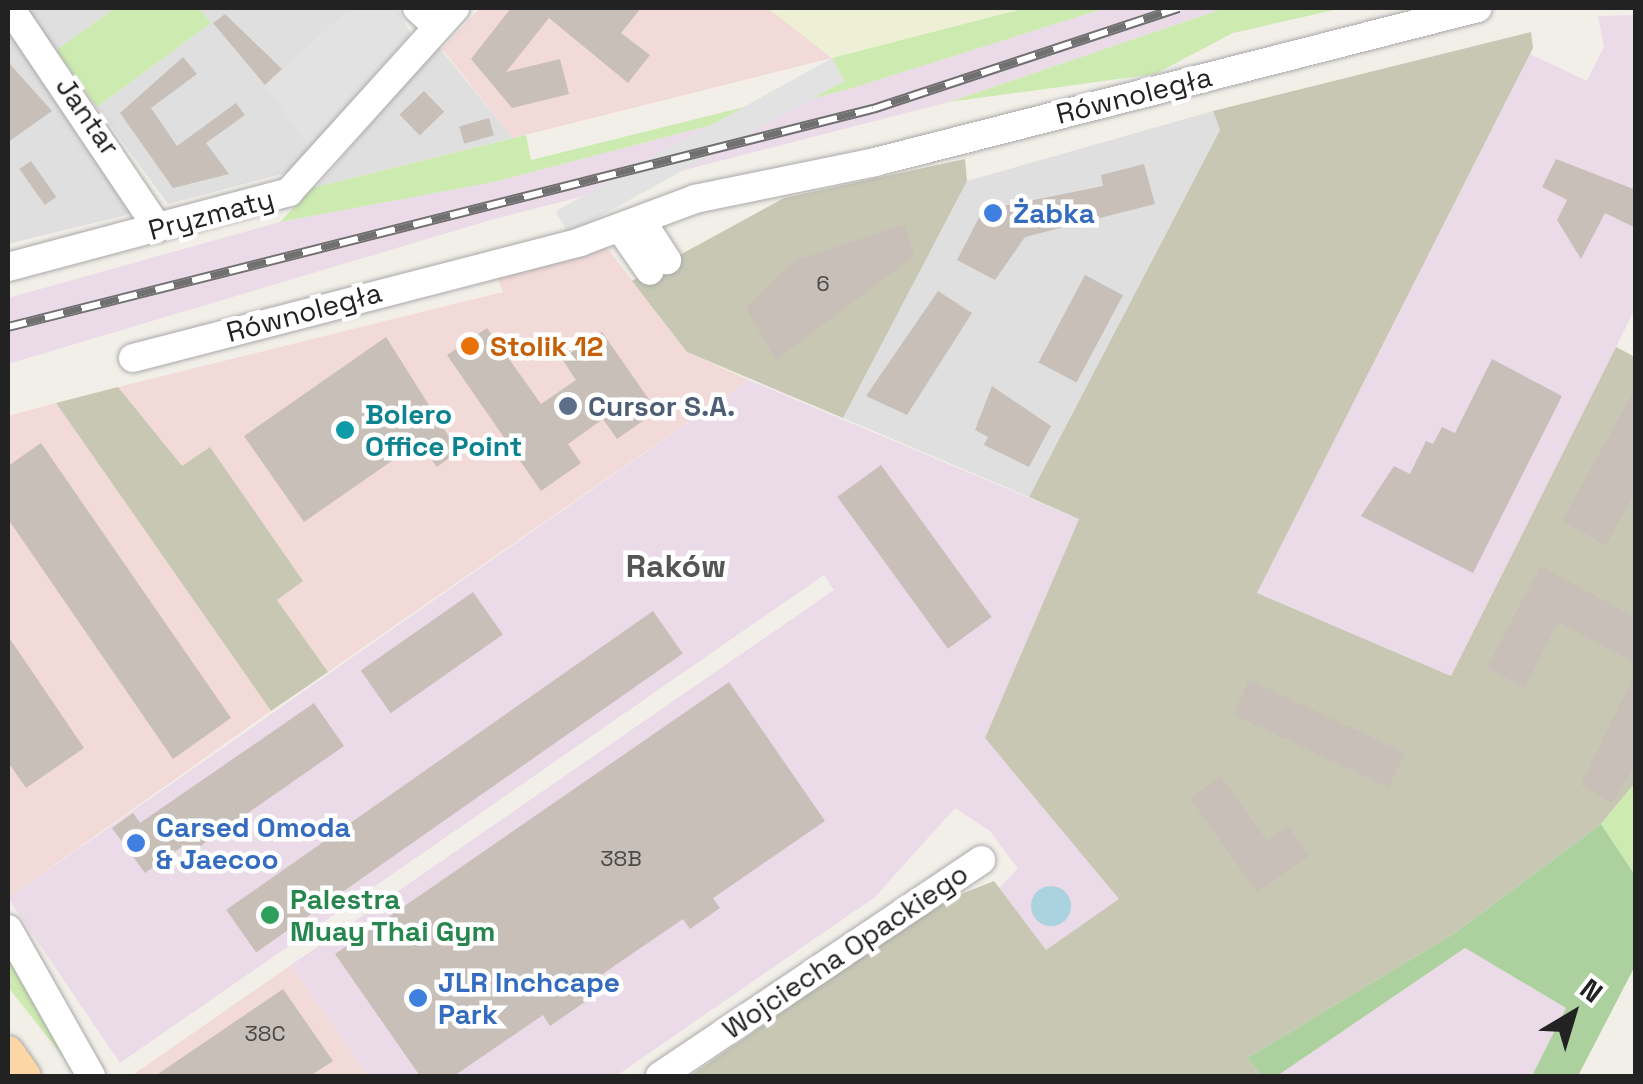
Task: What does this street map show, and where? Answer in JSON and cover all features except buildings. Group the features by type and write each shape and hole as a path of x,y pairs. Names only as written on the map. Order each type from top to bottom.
{"main road":[{"path":"8,1052 24,1076"}],"street":[{"name":"Jantar","path":"10,8 158,228"},
{"name":"Równoległa","path":"133,358 476,268 636,232 790,182 1478,8"},
{"name":"Pryzmaty","path":"8,267 298,186 436,14"},
{"path":"636,232 658,266"},
{"name":"Wojciecha Opackiego","path":"660,1076 981,860"},
{"path":"8,929 91,1076"}],"shaded area":[{"path":"25,8 115,8 56,50"},
{"path":"199,8 351,8 266,85 311,150 293,171 168,204 97,107 211,23"},
{"path":"351,8 397,8 411,34 311,150 265,85"},
{"path":"480,8 768,8 832,58 513,138 442,49"},
{"path":"768,8 1026,8 832,58"},
{"path":"1106,8 1225,8 949,102 494,219 8,364 8,298 280,222 494,182 849,89"},
{"path":"1635,15 1635,309 1451,676 1257,593 1530,54 1587,81 1604,47 1598,16"},
{"path":"8,24 143,211 8,244"},
{"path":"1531,32 1533,48 1257,593 1451,676 1616,347 1635,357 1635,783 1601,824 1455,933 1247,1058 1262,1076 690,1076 941,902 994,881 1046,950 1119,899 985,738 1079,519 1029,497 1220,130 1213,111"},
{"path":"437,45 513,138 317,187"},
{"path":"832,58 845,81 568,234 556,211"},
{"path":"1213,111 1220,130 1029,497 843,418 967,181"},
{"path":"965,159 967,181 843,418 687,352 632,281 784,198"},
{"path":"604,244 687,352 749,380 328,672 277,600 302,580 210,448 182,467 118,387 503,292 494,269"},
{"path":"749,380 1079,519 985,738 1120,899 1045,951 997,890 1018,869 990,831 955,808 875,897 616,1076 368,1076 291,965 834,590 824,575 120,1063 8,898"},
{"path":"118,387 182,466 210,447 303,581 277,600 328,672 271,711 56,403"},
{"path":"56,403 271,711 8,898 8,416"},
{"path":"1465,948 1566,1008 1532,1076 1277,1076"},
{"path":"291,965 368,1076 131,1076"}],"green space":[{"path":"115,8 199,8 211,23 97,107 56,50"},
{"path":"1026,8 1106,8 849,89 494,182 280,222 312,188 526,135 531,160 844,82 832,58"},
{"path":"1225,8 1343,8 1233,33 1155,74 949,102"},
{"path":"1635,783 1635,875 1601,824"},
{"path":"1601,824 1635,875 1635,966 1578,1076 1532,1076 1566,1008 1465,948 1277,1076 1262,1076 1247,1058 1455,933"},
{"path":"8,949 78,1076 8,987"}],"water":[{"path":"1051,886 1065,892 1071,906 1065,920 1051,926 1037,920 1031,906 1037,892"}],"railway":[{"path":"8,327 873,109 1179,8"}],"place":[{"name":"Żabka","path":"993,213"},
{"name":"Stolik 12","path":"470,346"},
{"name":"Cursor S.A.","path":"568,406"},
{"name":"Bolero Office Point","path":"345,430"},
{"name":"Carsed Omoda & Jaecoo","path":"136,843"},
{"name":"Palestra Muay Thai Gym","path":"270,915"},
{"name":"JLR Inchcape Park","path":"418,998"}],"district":[{"name":"Raków","path":"676,566"}]}
